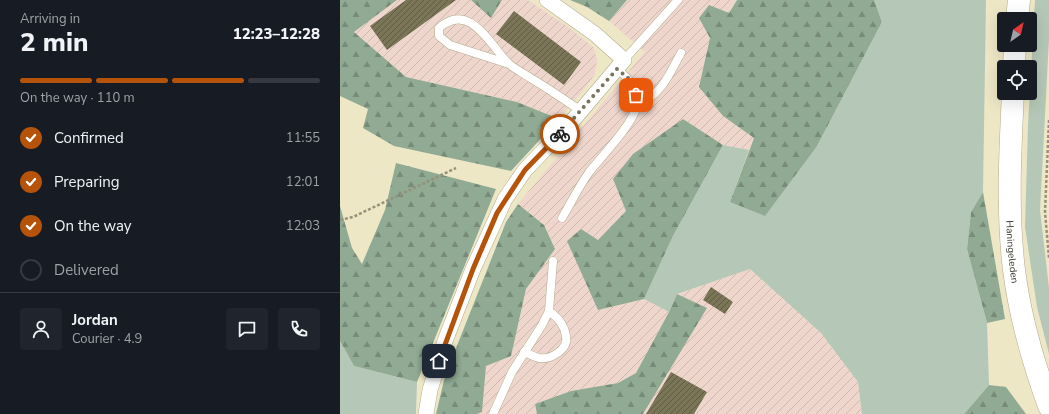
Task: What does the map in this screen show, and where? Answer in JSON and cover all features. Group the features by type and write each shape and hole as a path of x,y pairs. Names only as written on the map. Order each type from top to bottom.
{"main road":[{"name":"Haningeleden","path":"1013,100 1010,159 1014,270 1027,338 1049,406"}],"street":[{"path":"426,414 430,390 446,341 497,213 525,170 581,111 621,64 595,34 547,0"}],"lane":[{"path":"562,218 589,173 634,116 638,103 634,88 621,64 678,0"},
{"path":"509,64 481,28 469,20 458,16 446,20 439,28 439,36 450,45 509,64 581,111"},
{"path":"638,103 647,101 661,88 681,53"},
{"path":"493,414 505,385 549,311 553,261"},
{"path":"524,352 539,358 549,358 558,354 563,347 567,338 564,329 560,320 549,311"}],"path":[{"path":"1049,120 1045,212 1049,258"},
{"path":"340,220 353,217 456,168"}],"shaded area":[{"path":"397,0 471,0 491,18 502,0 528,0 570,28 594,48 597,60 595,74 559,119 517,102 406,77 354,32"},
{"path":"627,0 737,0 710,38 699,87 723,116 754,138 749,150 723,145 683,119 613,179 626,211 598,240 598,310 644,299 669,312 636,373 618,383 571,391 535,404 537,414 477,414 482,412 486,366 511,356 526,289 555,249 544,225 518,204 645,52 609,21"},
{"path":"750,269 821,333 858,382 862,414 643,414 706,308 677,294"}],"green space":[{"path":"340,0 397,0 354,32 406,77 517,102 559,119 511,171 394,146 363,128 368,109 340,96"},
{"path":"471,0 502,0 491,18"},
{"path":"570,0 627,0 609,21 587,7"},
{"path":"737,0 874,0 882,22 817,146 765,216 730,202 754,138 723,116 699,87 710,38 699,18 709,5 729,13"},
{"path":"874,0 986,0 983,192 971,212 967,249 987,323 989,385 964,414 862,414 858,382 821,333 750,269 677,294 669,312 644,299 673,236 723,145 749,150 730,202 817,146 882,22"},
{"path":"1035,0 1049,0 1049,40 1040,210 1049,288 1049,354 1037,307 1025,227 1029,100 1037,100 1037,60 1032,60 1032,52 1037,52 1037,12 1034,12"},
{"path":"683,119 723,145 673,236 644,299 598,310 567,241 581,229 598,240 626,211 613,179 633,154"},
{"path":"396,163 496,189 417,382 354,366 340,341 340,206 352,248 362,264 385,210"},
{"path":"983,192 1005,319 987,323 967,249 971,212"},
{"path":"518,204 544,225 555,249 526,289 511,356 486,366 482,412 477,414 436,414 445,376 506,222"},
{"path":"677,294 707,308 643,414 537,414 535,404 571,391 618,383 636,373"},
{"path":"340,341 354,366 417,382 416,414 340,414"},
{"path":"989,385 1006,387 1026,414 964,414"}],"building":[{"path":"406,0 456,0 387,50 370,26"},
{"path":"514,11 581,62 564,85 496,34"},
{"path":"711,287 733,302 725,314 703,300"},
{"path":"671,372 707,392 694,414 646,414"}],"way so far":[{"path":"560,134 617,69 628,78 636,95"}],"route":[{"path":"439,361 473,269 497,213 525,170 560,134"}]}
